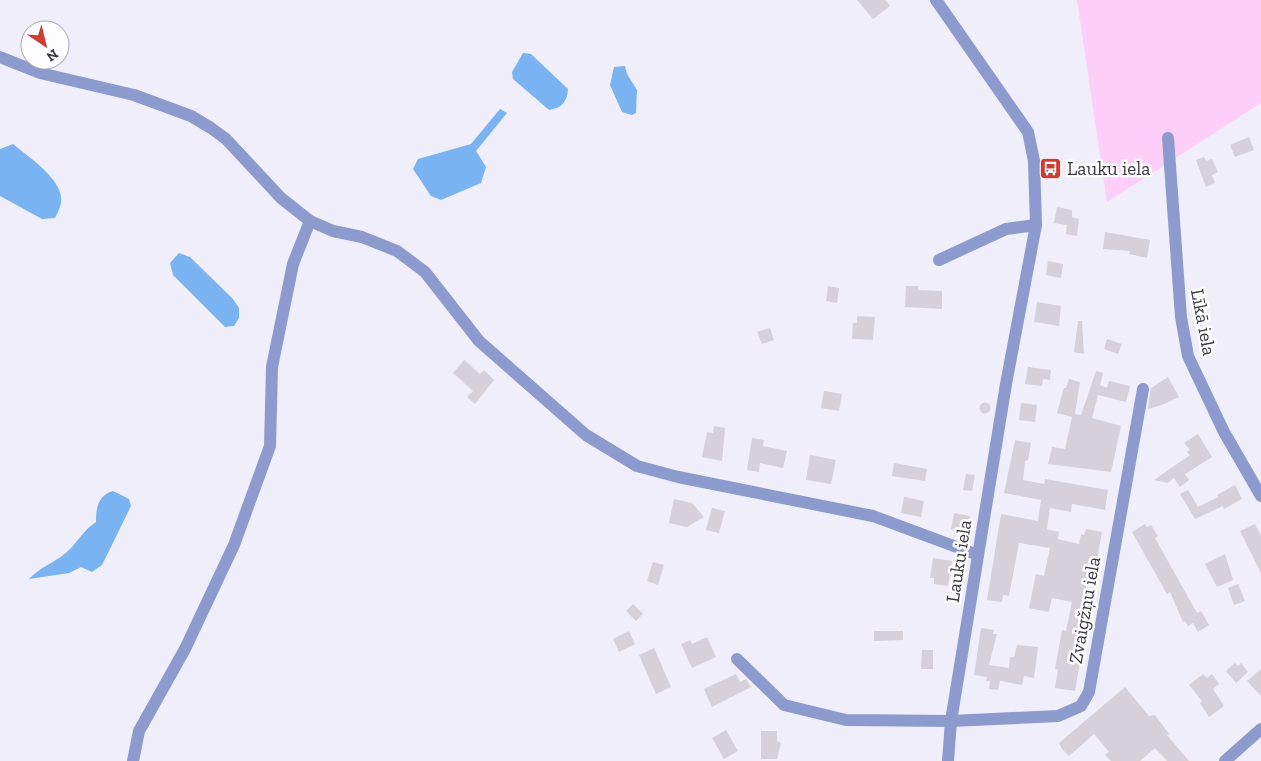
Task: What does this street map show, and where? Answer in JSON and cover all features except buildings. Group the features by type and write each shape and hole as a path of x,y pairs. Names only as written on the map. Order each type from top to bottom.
{"street":[{"name":"Lauku iela","path":"936,0 1028,132 1034,161 1036,225 1004,394 951,721 948,761"},
{"path":"0,57 40,73 134,95 191,116 226,139 281,198 310,221 333,231 362,237 396,251 424,272 479,341 586,435 637,466 873,516 978,555"},
{"name":"Līkā iela","path":"1168,138 1181,317 1188,356 1224,432 1261,496"},
{"path":"133,761 139,731 185,649 234,545 270,446 272,366 294,264 310,221"},
{"path":"939,260 1006,229 1036,225"},
{"name":"Zvaigžņu iela","path":"737,659 784,705 846,720 951,721 1058,716 1081,706 1089,692 1143,389"},
{"path":"1225,761 1261,729"}],"shaded area":[{"path":"1077,0 1261,0 1261,103 1107,202"}],"water":[{"path":"523,53 531,54 568,89 563,104 549,110 513,79 512,72"},
{"path":"625,66 627,74 637,90 636,113 632,115 622,112 610,85 614,67"},
{"path":"500,109 507,113 476,151 486,167 481,183 441,200 431,196 413,169 418,159 471,144"},
{"path":"13,144 36,162 52,178 57,186 61,194 61,203 55,218 42,219 0,196 0,149"},
{"path":"179,253 190,257 233,299 239,308 239,318 234,326 225,327 173,275 170,263"},
{"path":"113,491 129,499 131,506 102,565 92,572 81,567 69,573 29,579 67,552 96,522 101,499"}],"place":[{"name":"Lauku iela","path":"1051,168"}]}
